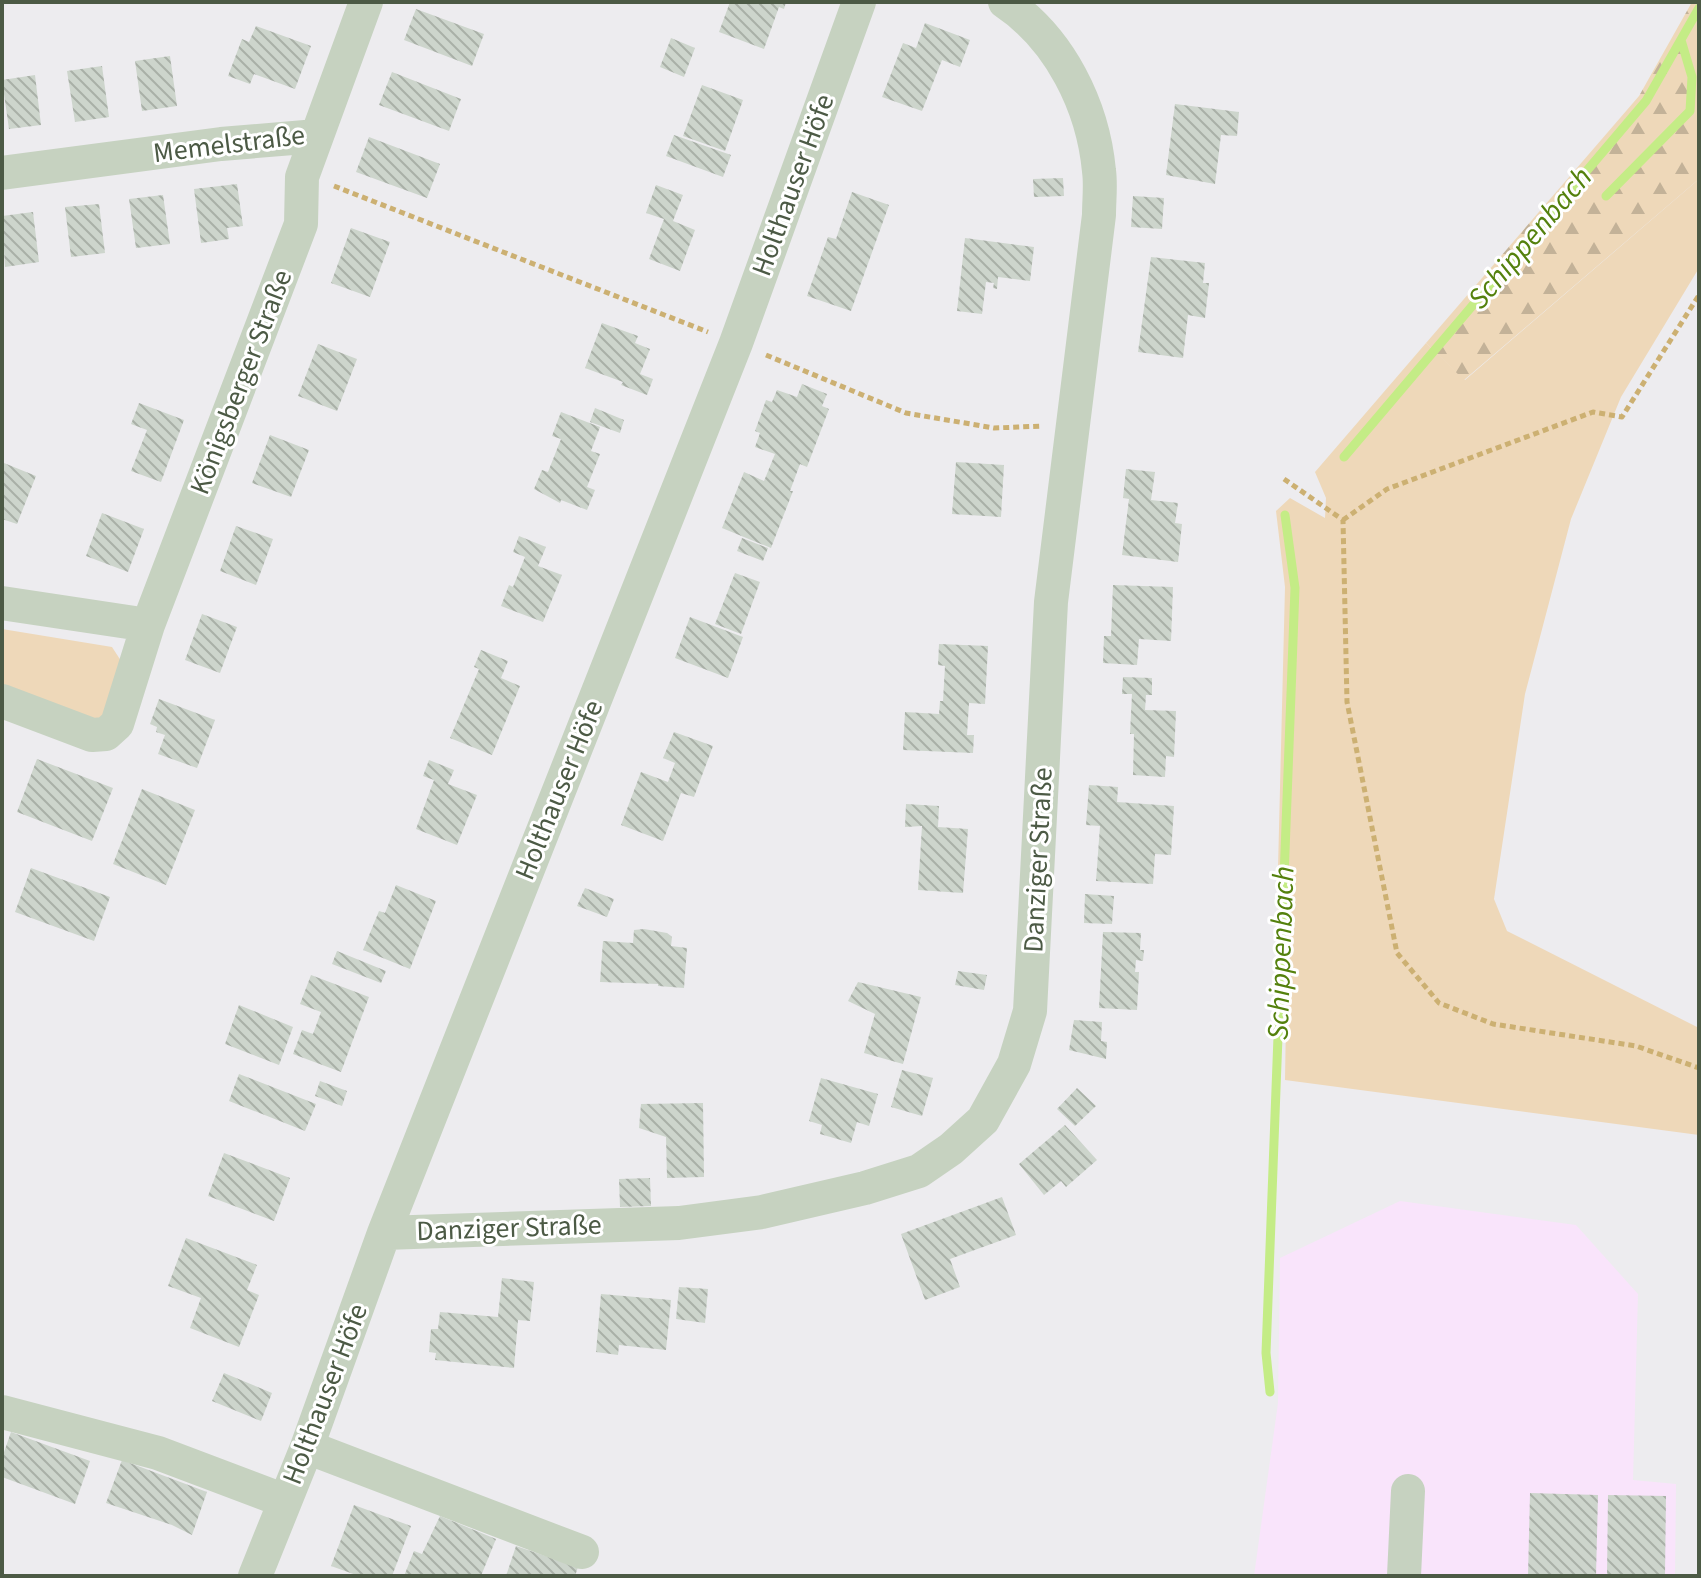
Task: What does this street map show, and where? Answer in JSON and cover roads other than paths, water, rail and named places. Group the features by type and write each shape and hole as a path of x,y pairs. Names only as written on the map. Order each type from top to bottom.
{"street":[{"name":"Memelstraße","path":"2,173 221,144 317,136 366,2"},
{"name":"Holthauser Höfe","path":"255,1576 307,1447 384,1233 736,343 859,2"},
{"name":"Danziger Straße","path":"384,1233 679,1223 762,1212 865,1188 919,1171 951,1149 983,1120 1014,1064 1030,1011 1051,602 1099,215 1100,173 1093,131 1077,87 1053,49 1020,12 1005,2"},
{"name":"Königsberger Straße","path":"2,701 92,735 106,734 117,724 148,625 301,224 302,177 317,136"},
{"path":"2,603 148,625"},
{"path":"2,1412 158,1453 285,1501"},
{"path":"307,1447 582,1552"},
{"path":"1404,1576 1408,1491"}],"waterway":[{"name":"Schippenbach","path":"1344,457 1646,101 1699,8"},
{"path":"1606,196 1690,111 1692,77 1681,40"},
{"name":"Schippenbach","path":"1270,1392 1266,1353 1295,588 1285,515"}]}
